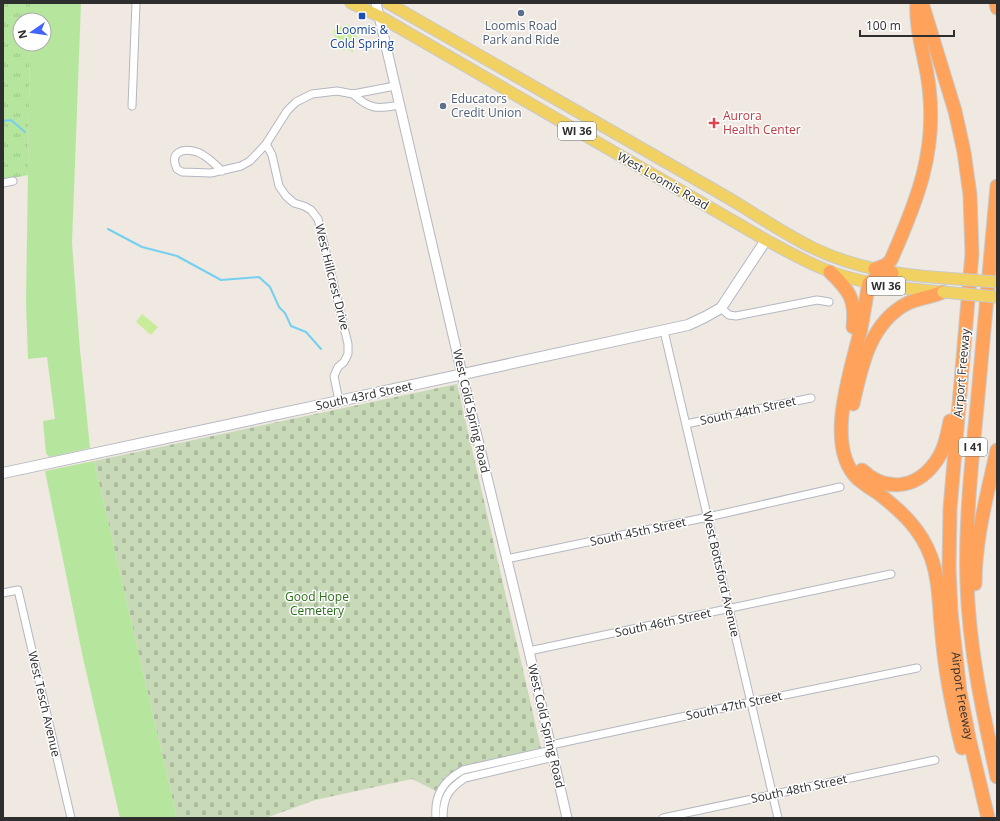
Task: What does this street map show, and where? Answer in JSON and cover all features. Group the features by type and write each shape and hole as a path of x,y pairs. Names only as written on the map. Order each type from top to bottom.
{"highway":[{"path":"875,269 886,265 891,260 917,196 925,167 930,134 930,100 929,86 916,17 917,3"},
{"name":"Airport Freeway","path":"922,3 955,111 964,152 970,195 972,254 950,509 951,612 960,692 988,818"},
{"path":"996,3 997,8"},
{"name":"Airport Freeway","path":"997,186 967,521 967,585 972,645 982,707 997,777"},
{"path":"830,272 846,289 850,295 854,308 852,359 841,430 843,454 846,463 858,479 903,514 921,535 927,546 937,577 942,637 954,710 980,818"},
{"path":"852,359 861,328 869,283 876,278 892,273"},
{"path":"943,292 910,303 895,312 878,331 865,356 850,418 849,442 855,460 860,468 874,480 892,485 912,482 925,475 939,457 946,441 959,345 966,325"},
{"path":"982,707 985,688 976,621 976,561 982,518 997,450"}],"main road":[{"name":"West Loomis Road","path":"350,3 379,16 766,240 812,264 830,272 869,283 997,297"},
{"name":"West Loomis Road","path":"388,3 744,207 773,226 805,244 838,258 892,273 997,282"},
{"path":"568,126 575,110"},
{"path":"726,217 754,226 773,226"},
{"path":"766,240 776,236 805,244"},
{"name":"South 43rd Street","path":"3,473 339,402 688,325 705,318 721,308 766,240"}],"street":[{"path":"132,106 136,3"},
{"name":"West Cold Spring Road","path":"376,3 567,818"},
{"path":"222,171 198,152 189,150 180,152 174,159 177,169 182,172 202,174 222,171 241,166 250,161 266,144 282,116 296,102 312,94 327,91 353,94 395,86"},
{"path":"353,94 364,103 372,107 379,108 400,105"},
{"name":"West Hillcrest Drive","path":"266,144 272,155 279,186 286,196 294,202 311,210 318,219 348,344 348,354 344,362 338,367 334,376 339,402"},
{"path":"3,183 13,181"},
{"path":"721,308 729,315 736,316 817,300 829,302"},
{"name":"West Bottsford Avenue","path":"664,330 778,818"},
{"name":"South 44th Street","path":"686,424 811,398"},
{"name":"South 45th Street","path":"506,559 708,517 840,487"},
{"name":"South 46th Street","path":"529,651 891,574"},
{"name":"West Tesch Avenue","path":"3,593 18,590 71,818"},
{"name":"South 47th Street","path":"552,751 751,702 917,668"},
{"path":"436,818 435,808 437,797 446,781 454,775 463,770 552,751"},
{"path":"442,818 445,799 455,784 465,778 552,751"},
{"name":"South 48th Street","path":"663,818 935,760"},
{"path":"463,770 465,778"}],"green space":[{"path":"3,3 30,3 30,12 12,12 12,52 30,52 28,175 3,180"},
{"path":"30,3 81,3 72,243 80,350 90,448 49,457 46,453 43,421 55,419 47,357 28,359 26,302 30,52 52,52 52,12 30,12"},
{"path":"345,25 351,26 357,32 353,52 351,52 351,50 342,50 343,44 335,38 334,31 336,26 338,28"},
{"path":"142,314 158,327 151,335 136,322"},
{"name":"Good Hope Cemetery","path":"457,384 541,748 466,766 445,777 436,791 412,779 315,800 266,818 177,818 94,461"},
{"path":"94,461 177,818 120,818 83,658 45,471"}],"waterway":[{"path":"3,121 11,120 25,132"},
{"path":"108,229 142,247 177,256 221,280 259,277 270,287 279,307 285,313 291,326 306,332 321,349"}],"place":[{"name":"Loomis Road Park and Ride","path":"521,13"},
{"name":"Loomis & Cold Spring","path":"362,16"},
{"name":"Educators Credit Union","path":"443,106"},
{"name":"Aurora Health Center","path":"714,123"}]}
